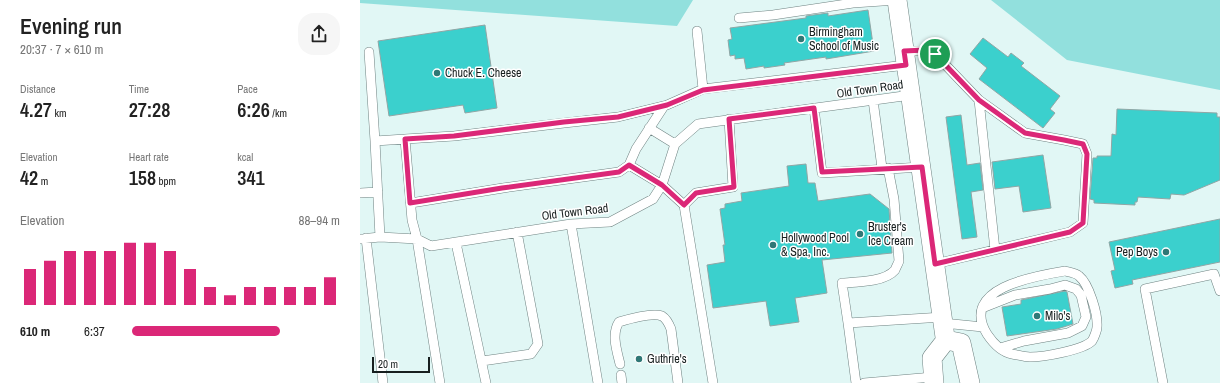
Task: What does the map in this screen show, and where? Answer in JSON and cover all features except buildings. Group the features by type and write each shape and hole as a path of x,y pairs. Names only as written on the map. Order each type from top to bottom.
{"street":[{"path":"897,0 944,327 932,358 934,380"},
{"path":"944,327 961,343 970,383"}],"lane":[{"path":"739,18 773,15 853,3 897,0"},
{"path":"697,31 703,90"},
{"path":"375,141 454,136 564,122 618,117 664,106 703,90 905,58 925,50 935,54 979,100 1025,133 1083,144 1087,154 1083,223 1070,232 935,264"},
{"path":"369,52 380,237"},
{"name":"Old Town Road","path":"363,238 380,237 417,239 431,246 571,224 610,222 653,199 662,185 675,144 698,124 911,95"},
{"path":"856,383 842,283 882,278 895,270 899,261 894,199 885,168 873,100"},
{"path":"979,100 995,250"},
{"path":"410,203 502,188 619,172 629,165 636,149 664,106"},
{"path":"814,108 822,172 922,167"},
{"path":"684,205 696,193 734,187 729,119"},
{"path":"649,128 675,144"},
{"path":"405,139 412,220 417,239 440,383"},
{"path":"629,165 662,185 684,205 713,383"},
{"path":"360,193 378,192"},
{"path":"571,224 598,383"},
{"path":"482,360 531,354 538,344 517,232"},
{"path":"363,238 383,383"},
{"path":"456,243 486,383"},
{"path":"1065,271 1079,276 1087,285 1095,310 1098,327 1092,341 1076,349 1030,357 1006,353 992,342 983,327 982,308 988,298 1006,284 1035,276 1065,271"},
{"path":"1162,383 1145,289 1217,273 1220,291"},
{"path":"982,308 1015,295 1065,285 1076,289 1081,295 1086,317 1082,326 1068,333 1000,348"},
{"path":"620,364 615,338 615,328 618,322 649,315 661,316 668,321 671,329 678,383"},
{"path":"848,323 983,327"},
{"path":"864,383 934,380"}],"shaded area":[{"path":"360,0 693,0 677,26 360,3"},
{"path":"991,0 1220,0 1220,90 1067,60"}],"place":[{"name":"Birmingham School of Music","path":"801,39"},
{"name":"Chuck E. Cheese","path":"437,73"},
{"name":"Bruster's Ice Cream","path":"860,234"},
{"name":"Hollywood Pool & Spa, Inc.","path":"773,245"},
{"name":"Pep Boys","path":"1166,252"},
{"name":"Milo's","path":"1037,316"},
{"name":"Guthrie's","path":"639,359"}],"route":[{"path":"925,50 935,54 979,100 1025,133 1083,144 1087,154 1083,223 1070,232 935,264 922,167 822,172 814,108 729,119 734,187 696,193 684,205 662,185 629,165 619,172 502,188 410,203 405,139 454,136 564,122 618,117 667,105 703,90 906,65 904,51 925,50"}]}
